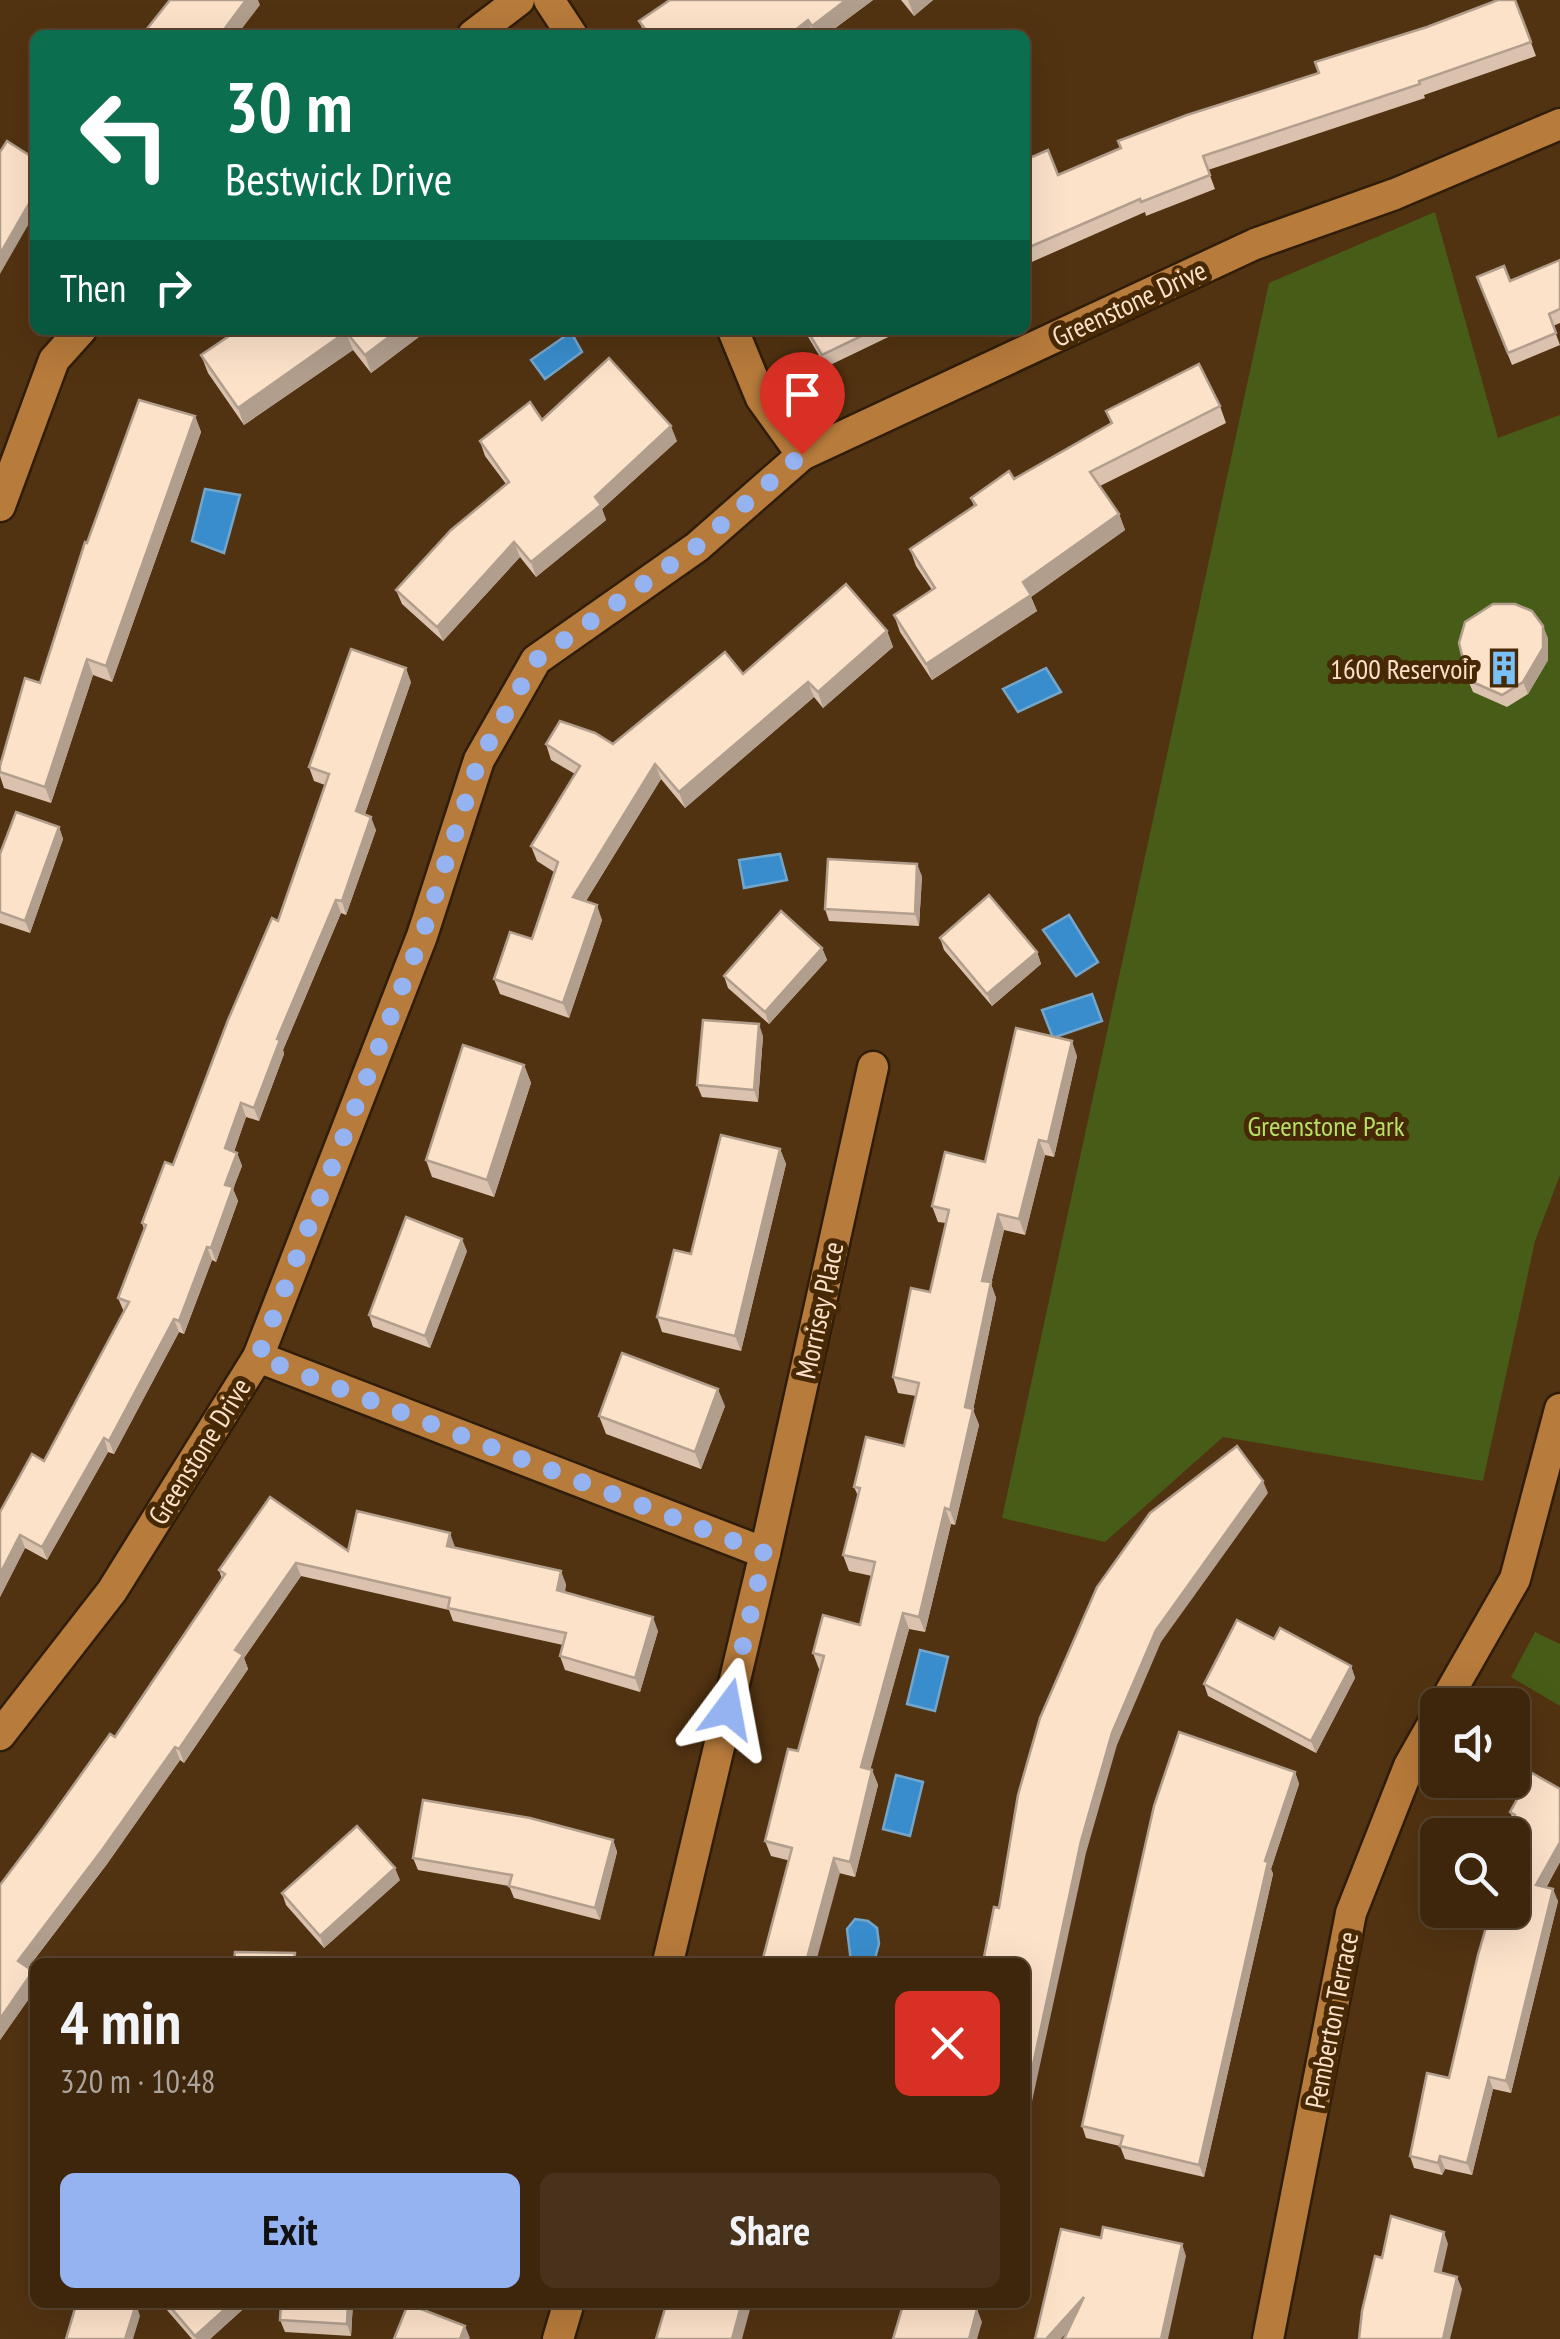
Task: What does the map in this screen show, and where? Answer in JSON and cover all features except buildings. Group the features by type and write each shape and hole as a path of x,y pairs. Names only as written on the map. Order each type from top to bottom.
{"street":[{"path":"480,30 519,0"},
{"path":"550,0 569,30"},
{"name":"Greenstone Drive","path":"0,1735 112,1591 258,1357 422,936 479,760 536,660 697,546 802,454 1255,244 1395,194 1560,124"},
{"path":"0,506 54,360 77,335"},
{"path":"735,335 760,398 802,454"},
{"name":"Morrisey Place","path":"669,1958 765,1553 872,1067"},
{"path":"258,1357 765,1553"},
{"path":"1454,1688 1515,1579 1560,1409"},
{"name":"Pemberton Terrace","path":"1268,2339 1351,1913 1408,1766 1420,1746"},
{"path":"558,2339 567,2308"}],"green space":[{"name":"Greenstone Park","path":"1435,212 1498,438 1560,415 1560,1175 1535,1241 1483,1481 1223,1437 1105,1542 1002,1518 1269,283"},
{"path":"1535,1632 1560,1644 1560,1706 1511,1677"}],"water":[{"path":"567,335 573,335 582,352 545,379 531,360"},
{"path":"205,489 240,495 224,553 192,541"},
{"path":"1046,668 1061,692 1018,712 1003,689"},
{"path":"780,854 787,880 744,888 739,860"},
{"path":"1069,915 1098,962 1076,976 1043,930"},
{"path":"1092,994 1102,1021 1053,1038 1042,1010"},
{"path":"920,1650 948,1657 935,1711 907,1704"},
{"path":"896,1775 923,1782 910,1836 883,1829"},
{"path":"855,1919 868,1921 877,1928 879,1944 875,1958 851,1958 847,1929"}],"place":[{"name":"1600 Reservoir","path":"1504,668"}],"route":[{"path":"728,1709 765,1553 258,1357 422,936 479,760 536,660 697,546 802,454"}]}
